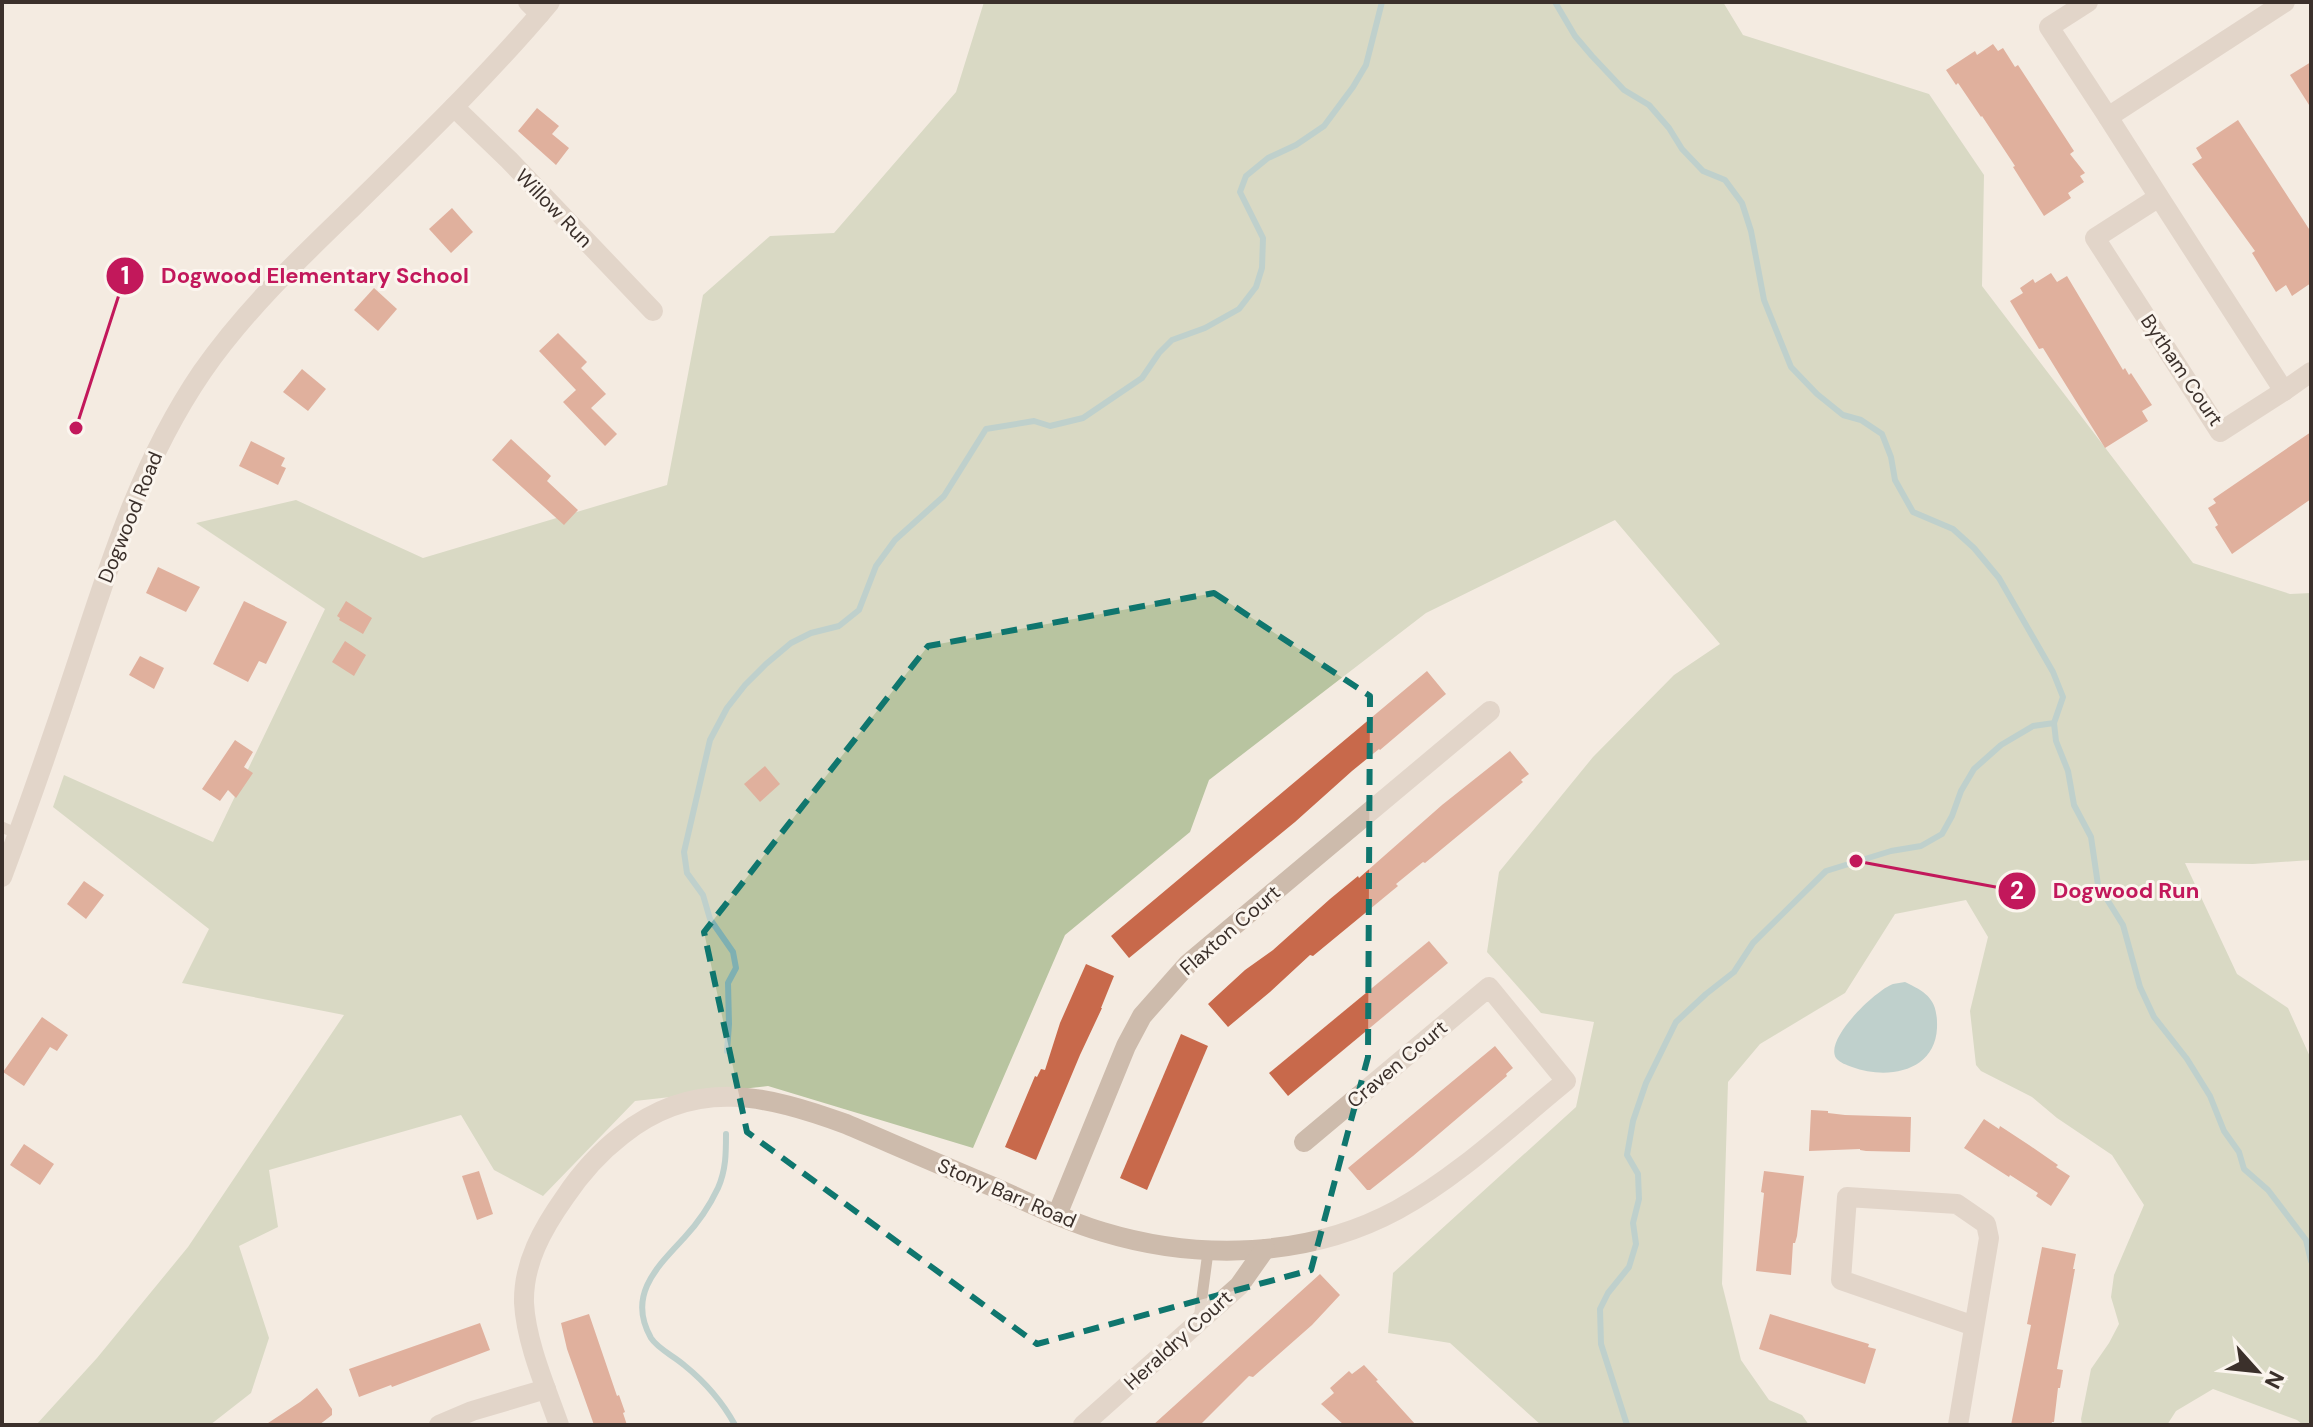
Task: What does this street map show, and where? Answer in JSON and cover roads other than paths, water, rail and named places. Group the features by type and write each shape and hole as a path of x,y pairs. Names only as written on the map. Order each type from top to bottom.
{"street":[{"path":"2088,2 2049,27 2284,391 2311,372"},
{"path":"2108,117 2285,2"},
{"name":"Dogwood Road","path":"2,877 10,830 48,752 116,545 155,451 178,410 202,372 252,309 454,107 539,6"},
{"name":"Willow Run","path":"454,107 653,311"},
{"name":"Bytham Court","path":"2159,197 2095,238 2220,432 2284,391"},
{"name":"Flaxton Court","path":"1057,1215 1126,1046 1142,1016 1162,991 1188,964 1490,711"},
{"name":"Stony Barr Road","path":"559,1425 528,1327 524,1301 527,1276 539,1238 575,1181 608,1146 640,1121 673,1104 705,1098 737,1097 804,1109 1101,1232 1139,1242 1208,1252 1265,1249 1351,1231 1397,1210 1442,1182 1566,1081 1489,987"},
{"name":"Craven Court","path":"1304,1142 1489,987"},
{"path":"1958,1425 1989,1238 1986,1224 1957,1204 1847,1197 1841,1280 1974,1326"},
{"name":"Heraldry Court","path":"1083,1425 1239,1286 1265,1249"},
{"path":"439,1425 472,1411 546,1389"}],"lane":[{"path":"1198,1323 1208,1252"}],"water":[{"path":"1905,982 1925,994 1936,1011 1937,1028 1928,1054 1907,1069 1880,1073 1838,1060 1834,1050 1837,1039 1854,1016 1885,988"}],"waterway":[{"path":"727,1051 728,983 736,968 733,952 710,919 703,895 687,873 684,852 710,740 727,708 745,685 791,643 811,633 839,626 859,610 876,566 895,540 944,496 986,429 1034,421 1050,426 1083,418 1142,378 1172,340 1205,328 1239,309 1256,287 1262,268 1263,238 1240,192 1246,176 1268,158 1296,145 1324,126 1366,65 1382,2"},
{"path":"1555,2 1575,36 1592,56 1624,90 1649,105 1682,149 1703,171 1725,180 1742,203 1751,231 1764,300 1791,367 1843,415 1861,420 1882,434 1891,457 1895,480 1913,512 1953,529 1999,578 2053,672 2063,697 2054,723 2033,726 2001,745 1974,769 1942,834 1921,846 1891,851 1826,871 1753,943 1734,972 1676,1022 1646,1083 1633,1121 1627,1155 1638,1174 1639,1199 1633,1223 1636,1244 1629,1267 1608,1293 1600,1309 1601,1344 1627,1425"},
{"path":"2054,723 2074,805 2091,837 2098,885 2123,925 2140,987 2154,1017 2187,1059 2210,1096 2224,1131 2239,1152 2244,1169 2268,1190 2306,1240 2311,1261"},
{"path":"726,1134 726,1155 718,1188 698,1221 655,1272 648,1284 642,1309 644,1323 654,1342 706,1385 735,1425"}],"place":[{"name":"Dogwood Elementary School","path":"76,428"},
{"name":"Dogwood Run","path":"1856,861"}]}
